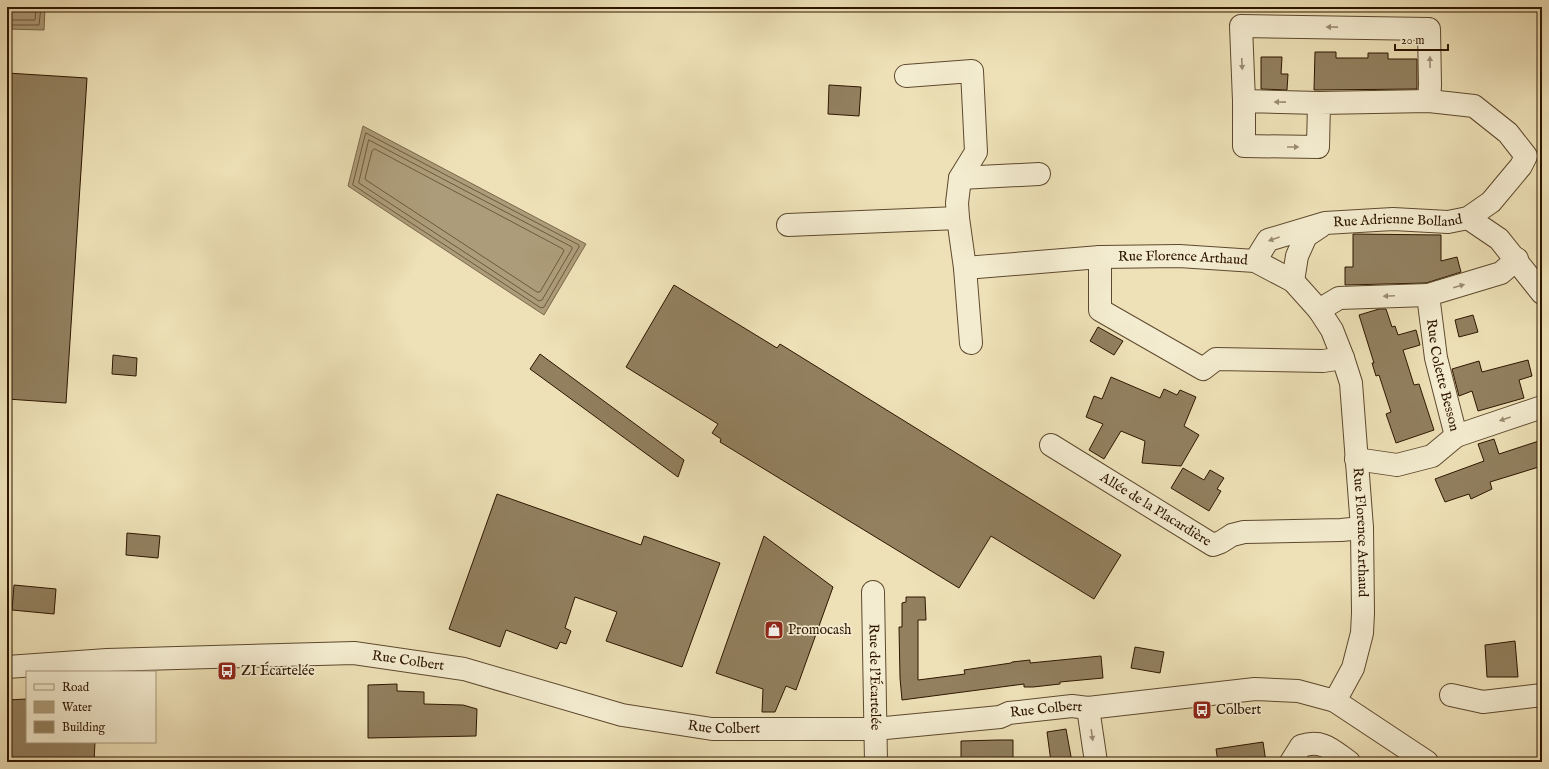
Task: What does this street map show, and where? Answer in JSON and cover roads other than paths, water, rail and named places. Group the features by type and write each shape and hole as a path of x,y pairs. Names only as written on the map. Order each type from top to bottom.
{"street":[{"path":"1319,103 1318,147 1244,146 1244,101 1240,26 1429,29 1429,101"},
{"path":"906,76 972,70 976,152 960,178 957,204 965,268 971,343"},
{"name":"Rue Adrienne Bolland","path":"1244,101 1319,103 1429,101 1474,106 1508,133 1526,156 1521,166 1491,202 1468,218 1448,222 1394,219 1325,223 1268,240 1255,261"},
{"path":"960,178 1039,174"},
{"path":"788,225 958,218"},
{"path":"1468,218 1499,238 1517,259 1542,293"},
{"name":"Rue Adrienne Bolland","path":"1293,281 1297,256 1306,236 1325,223"},
{"name":"Rue Florence Arthaud","path":"965,268 1100,257 1178,256 1255,261 1293,281 1319,310 1332,330 1351,383 1362,528 1362,633 1353,668 1335,701"},
{"path":"1100,257 1100,310 1203,369 1216,359 1323,361 1343,358"},
{"path":"1319,310 1339,298 1428,295 1501,274 1517,259"},
{"name":"Rue Colette Besson","path":"1428,295 1436,358 1456,436 1542,407"},
{"path":"1356,459 1397,465 1432,456 1456,436"},
{"name":"Allée de la Placardière","path":"1051,445 1212,545 1221,542 1232,535 1244,532 1341,530 1362,528"},
{"name":"Rue de l'Écartelée","path":"873,592 876,762"},
{"name":"Rue Colbert","path":"7,668 107,660 354,653 464,669 622,715 712,729 875,728 1000,717 1009,713 1072,706 1088,708 1255,689 1298,691 1335,701 1426,762"},
{"path":"1451,695 1483,702 1542,695"},
{"path":"1088,708 1096,762"},
{"path":"1291,762 1301,746 1312,742 1323,744 1349,762"}],"water":[{"path":"7,7 45,7 44,30 7,29"},
{"path":"363,126 586,244 544,315 348,186"}],"place":[{"name":"Promocash","path":"774,630"},
{"name":"ZI Écartelée","path":"227,671"},
{"name":"Colbert","path":"1202,710"}]}
